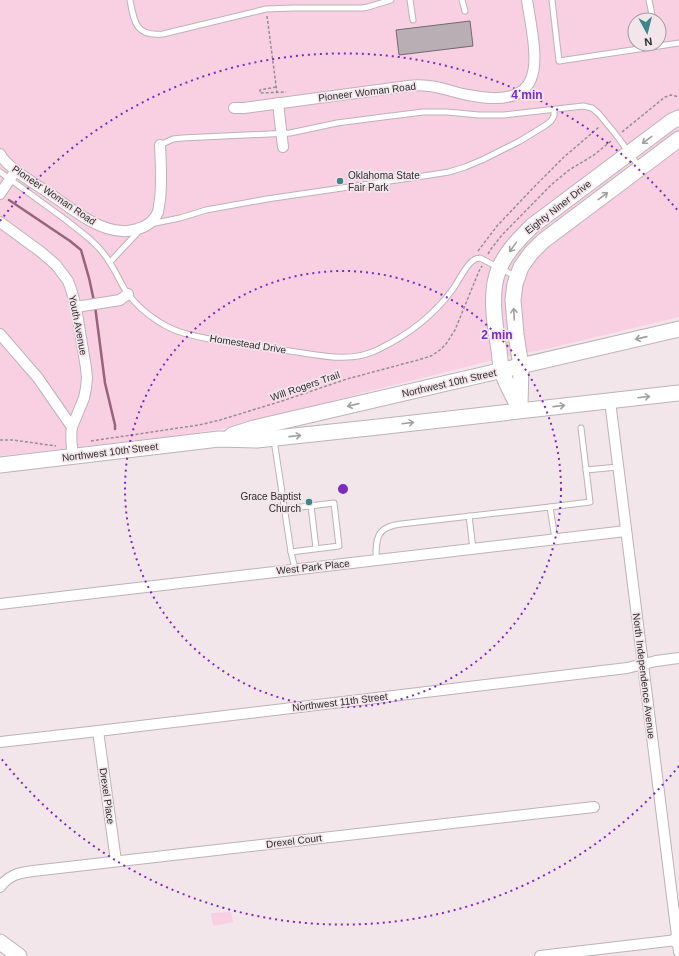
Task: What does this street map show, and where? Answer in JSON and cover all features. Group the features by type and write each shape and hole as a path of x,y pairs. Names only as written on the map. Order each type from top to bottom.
{"main road":[{"name":"Eighty Niner Drive","path":"520,410 502,371 496,333 493,295 499,268 511,248 532,226 677,117"},
{"name":"Eighty Niner Drive","path":"520,410 521,367 513,306 515,284 521,267 531,253 543,241 679,139"},
{"name":"Northwest 10th Street","path":"219,439 254,428 679,329"},
{"name":"Northwest 10th Street","path":"0,465 219,439 257,440 679,393"},
{"path":"0,942 19,956"}],"street":[{"name":"Pioneer Woman Road","path":"234,108 244,108 420,85 438,87 466,95 484,98 501,99 513,96 520,93 525,88 534,71 533,40 527,0"},
{"path":"278,103 283,147"},
{"path":"145,226 158,212 162,182 160,145"},
{"name":"Pioneer Woman Road","path":"0,154 16,170 93,223 110,230 123,231 129,231 145,226"},
{"path":"0,194 16,170"},
{"name":"Youth Avenue","path":"0,222 56,265 68,281 74,297 81,306 87,378 84,398 72,427 71,436 73,457"},
{"path":"81,306 122,299 128,294"},
{"path":"0,334 38,378 72,427"},
{"name":"North Independence Avenue","path":"610,401 678,944"},
{"name":"West Park Place","path":"0,604 626,531"},
{"name":"Northwest 11th Street","path":"0,742 627,668 656,661 679,658"},
{"name":"Drexel Place","path":"98,731 116,861"},
{"name":"Drexel Court","path":"0,887 10,877 22,872 594,807"},
{"path":"540,956 662,942 678,944"}],"lane":[{"path":"130,0 134,20 138,27 143,32 154,35 251,12 293,8 362,8 391,0"},
{"path":"410,0 413,20"},
{"path":"462,0 465,11"},
{"path":"552,0 559,61 627,50"},
{"path":"649,0 651,12"},
{"path":"667,44 679,43"},
{"path":"160,145 173,139 245,134 281,134 345,122 423,112 504,115 583,106 592,108 599,114 640,168"},
{"path":"110,262 145,226 206,210 260,200 449,172 465,167 513,144 546,125 554,116 554,110"},
{"name":"Homestead Drive","path":"0,172 90,239 110,262 128,294 140,307 154,318 167,326 185,333 239,344 332,357 354,357 370,353 382,348 422,322 445,299 472,261 477,258"},
{"path":"477,258 517,277"},
{"path":"376,560 377,538 387,527 401,524 590,502 581,428"},
{"path":"274,438 291,552 296,569"},
{"path":"586,470 618,467"},
{"path":"284,509 334,504 339,546 291,552"},
{"path":"310,506 316,548"},
{"path":"550,507 555,539"},
{"path":"468,516 473,549"}],"path":[{"path":"266,10 276,92"},
{"path":"276,87 260,90 260,93 288,92"},
{"path":"491,249 502,235 551,185 569,170 594,155 665,97 671,95 679,96"},
{"path":"477,258 478,251 497,226 528,192 564,157 606,122"},
{"name":"Will Rogers Trail","path":"85,442 199,425 220,420 347,379 431,356 443,346 455,330 479,271"},
{"path":"0,440 13,440 56,446"}],"shaded area":[{"name":"Oklahoma State Fair Park","path":"0,0 679,0 679,317 547,349 510,356 362,393 260,421 190,434 0,456"},
{"path":"231,912 233,922 213,926 211,913"}],"building":[{"path":"470,21 473,46 399,55 396,30"}],"waterway":[{"path":"9,200 81,250 94,301"},
{"path":"95,306 105,383 115,429"}],"place":[{"name":"Oklahoma State Fair Park","path":"340,181"},
{"name":"Grace Baptist Church","path":"309,502"}]}
